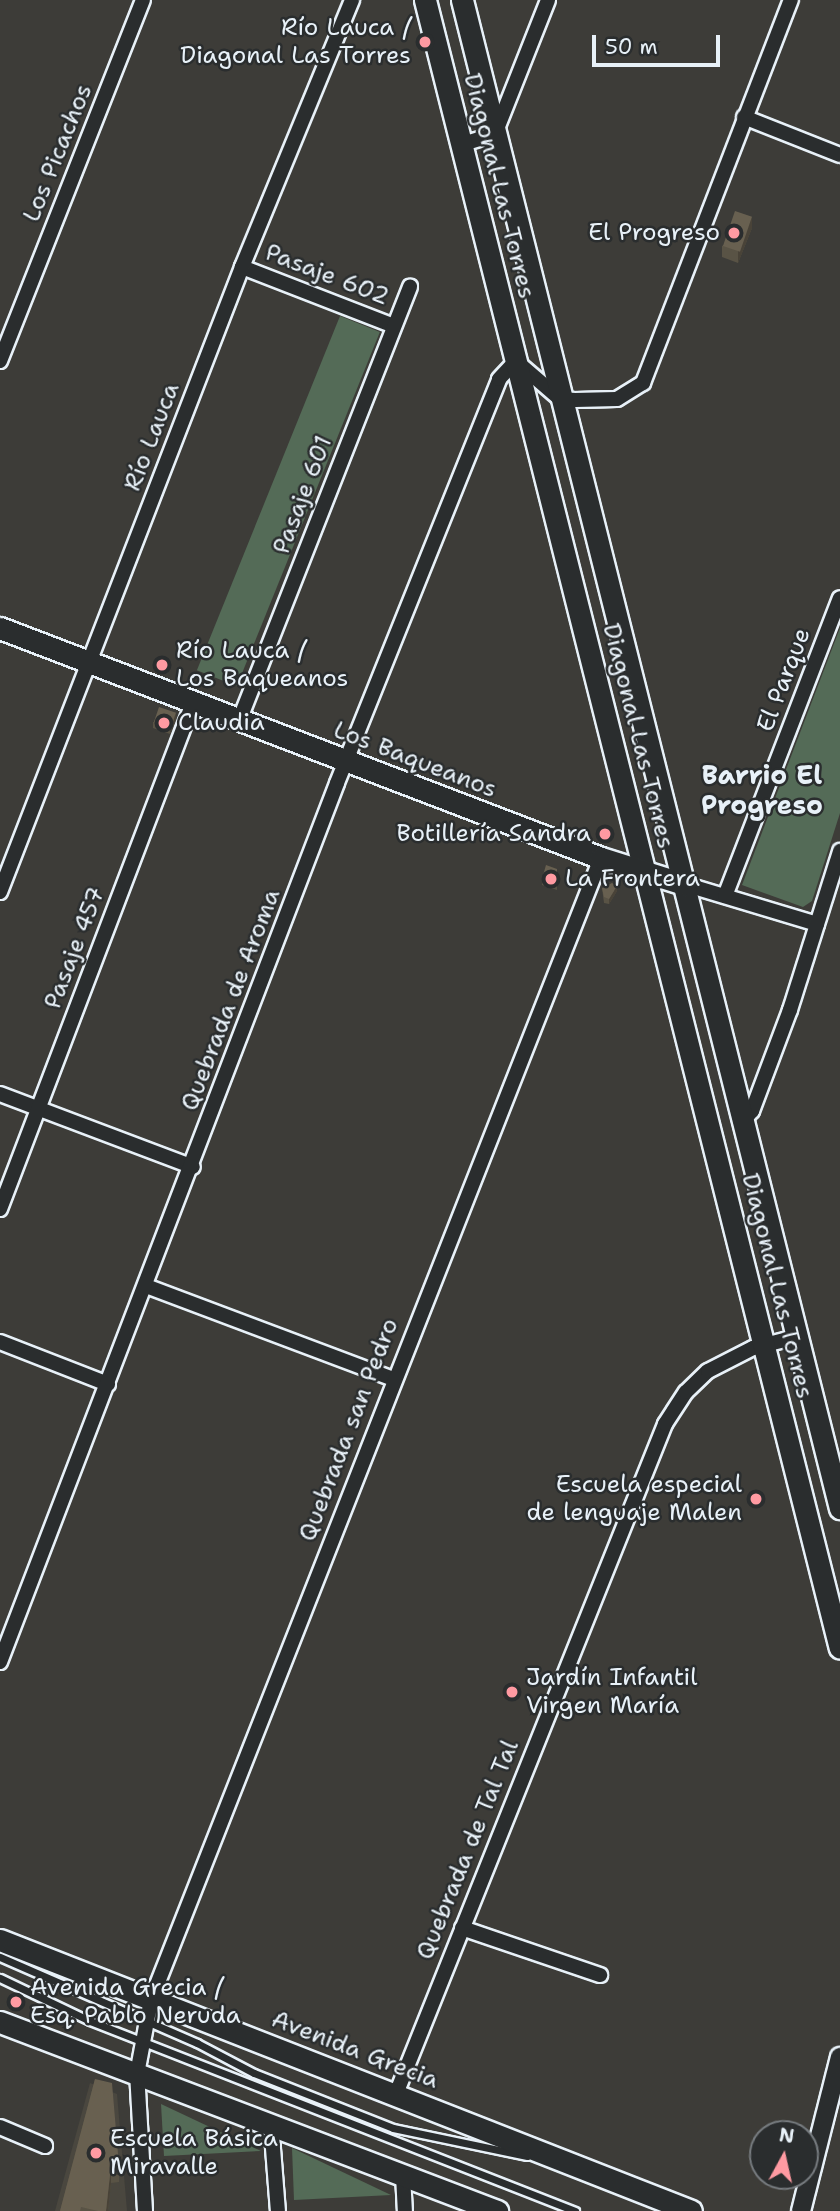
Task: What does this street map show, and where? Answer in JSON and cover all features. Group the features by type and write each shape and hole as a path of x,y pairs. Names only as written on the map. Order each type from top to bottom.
{"main road":[{"name":"Diagonal Las Torres","path":"425,0 840,1648"},
{"name":"Diagonal Las Torres","path":"462,0 840,1508"},
{"name":"Los Baqueanos","path":"0,628 601,858 684,884"},
{"name":"Avenida Grecia","path":"0,1940 148,2010 396,2094 691,2211"},
{"path":"0,2022 497,2211"}],"street":[{"name":"Los Picachos","path":"0,361 143,0"},
{"name":"Río Lauca","path":"0,892 243,267 352,0"},
{"path":"463,144 495,134 548,0"},
{"path":"516,361 560,399 617,399 643,383 791,0"},
{"path":"744,117 840,155"},
{"name":"Pasaje 602","path":"243,267 394,326"},
{"name":"Pasaje 601","path":"239,721 410,286"},
{"name":"Quebrada de Aroma","path":"0,1662 347,762 499,379 516,361"},
{"name":"El Parque","path":"725,896 840,597"},
{"name":"Pasaje 457","path":"0,1209 194,704"},
{"path":"742,1122 752,1111 840,851"},
{"name":"Quebrada san Pedro","path":"145,2211 137,2074 148,2010 394,1378 601,858"},
{"name":"Los Baqueanos","path":"684,884 817,924"},
{"path":"0,1094 193,1167"},
{"path":"146,1286 394,1378"},
{"name":"Quebrada de Tal Tal","path":"396,2094 665,1424 686,1392 708,1371 765,1344 796,1337"},
{"path":"0,1342 108,1384"},
{"path":"462,1928 600,1975"},
{"path":"801,2211 840,2057"},
{"path":"271,2123 278,2211"},
{"path":"0,2127 46,2146"},
{"path":"402,2175 405,2211"}],"lane":[{"path":"0,1957 148,2010 254,2073 406,2132 565,2160"},
{"path":"0,1978 141,2041 575,2211"}],"shaded area":[{"name":"Escuela Básica Miravalle","path":"90,2083 117,2094 127,2211 55,2211"}],"green space":[{"path":"340,316 380,332 237,686 197,670"},
{"path":"840,628 840,813 812,901 803,907 742,885"},
{"path":"161,2104 261,2151 164,2156"},
{"path":"292,2148 391,2195 294,2200"}],"building":[{"path":"735,211 752,217 740,252 723,246"},
{"path":"159,707 176,713 171,728 154,722"},
{"name":"La Frontera","path":"546,865 557,869 557,885 542,879"},
{"path":"612,883 617,886 609,899 604,897 602,888"},
{"name":"Escuela Básica Miravalle","path":"95,2079 112,2083 119,2166 111,2166 106,2211 81,2207 80,2211 60,2211"}],"place":[{"name":"Río Lauca / Diagonal Las Torres","path":"425,42"},
{"name":"El Progreso","path":"734,233"},
{"name":"Río Lauca / Los Baqueanos","path":"162,665"},
{"name":"Claudia","path":"164,723"},
{"name":"Botillería Sandra","path":"605,834"},
{"name":"La Frontera","path":"551,879"},
{"name":"Escuela especial de lenguaje Malen","path":"756,1499"},
{"name":"Jardín Infantil Virgen María","path":"512,1692"},
{"name":"Avenida Grecia / Esq. Pablo Neruda","path":"16,2002"},
{"name":"Escuela Básica Miravalle","path":"96,2153"}],"district":[{"name":"Barrio El Progreso","path":"762,790"}]}
